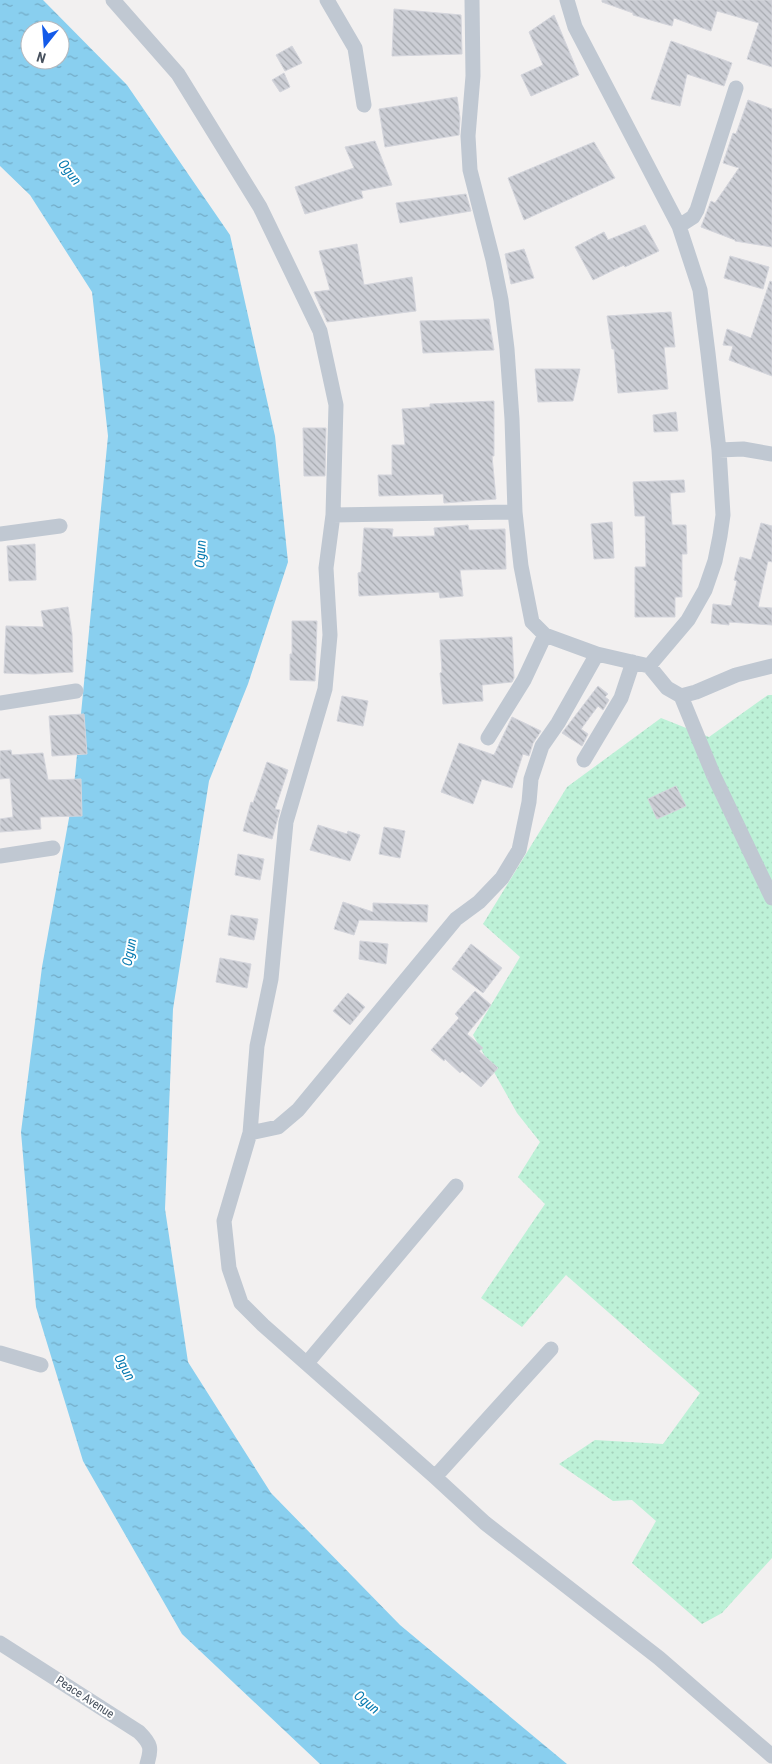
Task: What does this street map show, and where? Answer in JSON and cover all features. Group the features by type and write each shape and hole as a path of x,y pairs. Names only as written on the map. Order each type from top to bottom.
{"street":[{"path":"113,0 178,74 260,207 320,331 336,405 333,515 326,568 330,635 325,689 286,822 271,979 257,1046 250,1133 224,1221 229,1268 241,1303 263,1325 492,1528 659,1658 772,1756"},
{"path":"327,0 355,48 364,105"},
{"path":"472,0 473,76 468,136 470,170 501,300 507,348 512,419 515,512 521,566 532,622 545,635 598,654 649,666 668,688 681,696 713,774 772,898"},
{"path":"567,0 575,27 679,226 700,290 719,450 723,515 715,561 704,590 688,620 649,666"},
{"path":"679,226 693,217 697,210 736,88"},
{"path":"719,450 743,449 772,454"},
{"path":"333,515 515,512"},
{"path":"0,534 60,526"},
{"path":"488,738 524,680 545,635"},
{"path":"250,1133 278,1127 298,1110 456,919 479,902 502,878 519,850 529,802 531,779 542,746 558,723 598,654"},
{"path":"584,760 621,698 633,662"},
{"path":"681,696 696,692 736,675 772,666"},
{"path":"0,703 76,691"},
{"path":"0,856 53,848"},
{"path":"307,1363 456,1186"},
{"path":"436,1477 551,1349"},
{"path":"0,1354 41,1365"},
{"name":"Peace Avenue","path":"0,1643 139,1732 148,1741 150,1752 147,1764"}],"green space":[{"path":"768,695 772,695 772,1558 722,1613 702,1624 632,1563 656,1521 632,1500 613,1501 559,1464 595,1440 663,1444 700,1393 566,1275 522,1327 481,1298 545,1204 518,1177 540,1142 517,1113 473,1035 520,957 483,924 567,787 661,718 709,737"}],"water":[{"name":"Ogun","path":"0,0 43,0 63,20 20,20 20,70 70,70 70,27 127,85 230,235 275,436 288,562 248,684 209,781 173,1009 165,1209 188,1362 271,1493 400,1625 567,1764 320,1764 182,1634 83,1461 36,1307 21,1132 42,967 73,796 108,436 92,292 30,195 0,166"}],"building":[{"path":"602,0 772,0 772,67 747,59 759,23 717,11 711,31 674,18 672,26 633,15 633,13 602,2"},
{"path":"394,9 461,15 462,54 392,56"},
{"path":"554,15 579,75 531,96 521,75 543,65 529,32"},
{"path":"671,41 732,63 724,86 687,74 680,106 651,99"},
{"path":"292,46 302,63 285,71 276,55"},
{"path":"284,73 290,87 280,92 272,80"},
{"path":"457,97 460,118 459,135 385,147 379,109"},
{"path":"748,100 772,109 772,247 735,241 701,227 711,201 715,203 739,168 723,163 733,133 736,134"},
{"path":"375,141 392,185 361,191 363,198 305,214 295,187 354,168 345,147"},
{"path":"594,142 615,178 524,220 508,178"},
{"path":"466,194 471,211 400,223 396,203"},
{"path":"645,225 659,251 593,280 575,247 604,232 608,240"},
{"path":"357,244 364,285 412,277 416,311 327,322 314,292 330,290 319,251"},
{"path":"524,249 534,278 511,284 505,254"},
{"path":"730,256 769,267 763,289 724,278"},
{"path":"770,281 772,282 772,376 729,360 733,346 723,345 727,329 751,338"},
{"path":"671,312 675,347 664,347 668,389 618,393 614,349 612,349 607,316"},
{"path":"489,319 494,350 423,353 420,321"},
{"path":"535,369 580,369 573,401 538,402"},
{"path":"494,401 494,456 492,456 496,499 444,503 443,494 379,496 378,475 392,475 392,445 405,445 402,409 430,407 430,404"},
{"path":"676,412 678,431 654,432 653,415"},
{"path":"303,428 326,428 325,476 304,476"},
{"path":"684,480 685,492 670,493 672,525 686,525 687,554 682,554 682,597 675,597 675,617 635,617 635,567 646,567 645,516 635,516 633,482"},
{"path":"612,522 614,558 594,559 591,524"},
{"path":"761,523 772,526 772,562 768,561 758,607 772,608 772,625 729,622 729,625 711,623 713,604 731,606 737,581 734,580 740,557 751,560"},
{"path":"468,525 469,530 505,529 506,569 460,570 463,596 440,598 439,592 359,596 358,573 361,572 364,528 393,529 392,537 435,536 434,528"},
{"path":"35,544 36,580 9,581 7,546"},
{"path":"68,607 72,634 73,672 4,673 6,626 44,627 41,611"},
{"path":"292,621 317,621 315,681 290,680"},
{"path":"512,637 514,678 512,682 482,685 483,701 443,704 440,673 442,672 440,640"},
{"path":"598,686 608,694 605,697 609,700 603,710 598,706 581,729 588,734 582,746 562,733"},
{"path":"342,696 368,701 363,726 337,721"},
{"path":"84,714 87,754 52,756 49,716"},
{"path":"512,717 541,731 533,743 529,756 523,754 512,788 482,779 473,804 441,792 459,743 494,755"},
{"path":"11,750 12,755 43,753 48,780 81,779 82,816 40,817 41,829 0,832 0,819 13,817 10,778 0,779 0,751"},
{"path":"267,762 288,770 275,809 280,810 272,839 243,831 251,802 253,803"},
{"path":"676,786 686,806 657,819 648,799"},
{"path":"318,825 347,834 348,831 360,835 350,861 310,850"},
{"path":"384,827 405,831 400,858 379,854"},
{"path":"238,854 264,859 260,880 235,875"},
{"path":"343,902 373,912 373,903 428,905 427,922 359,920 354,935 334,929"},
{"path":"231,915 258,919 254,940 228,935"},
{"path":"360,941 388,944 386,964 359,959"},
{"path":"471,944 502,968 483,993 452,969"},
{"path":"220,958 251,964 247,988 216,982"},
{"path":"475,991 491,1005 467,1034 483,1048 479,1051 498,1068 481,1087 462,1071 460,1073 445,1059 444,1061 431,1050 459,1018 455,1014"},
{"path":"348,993 365,1007 350,1025 333,1011"}]}
